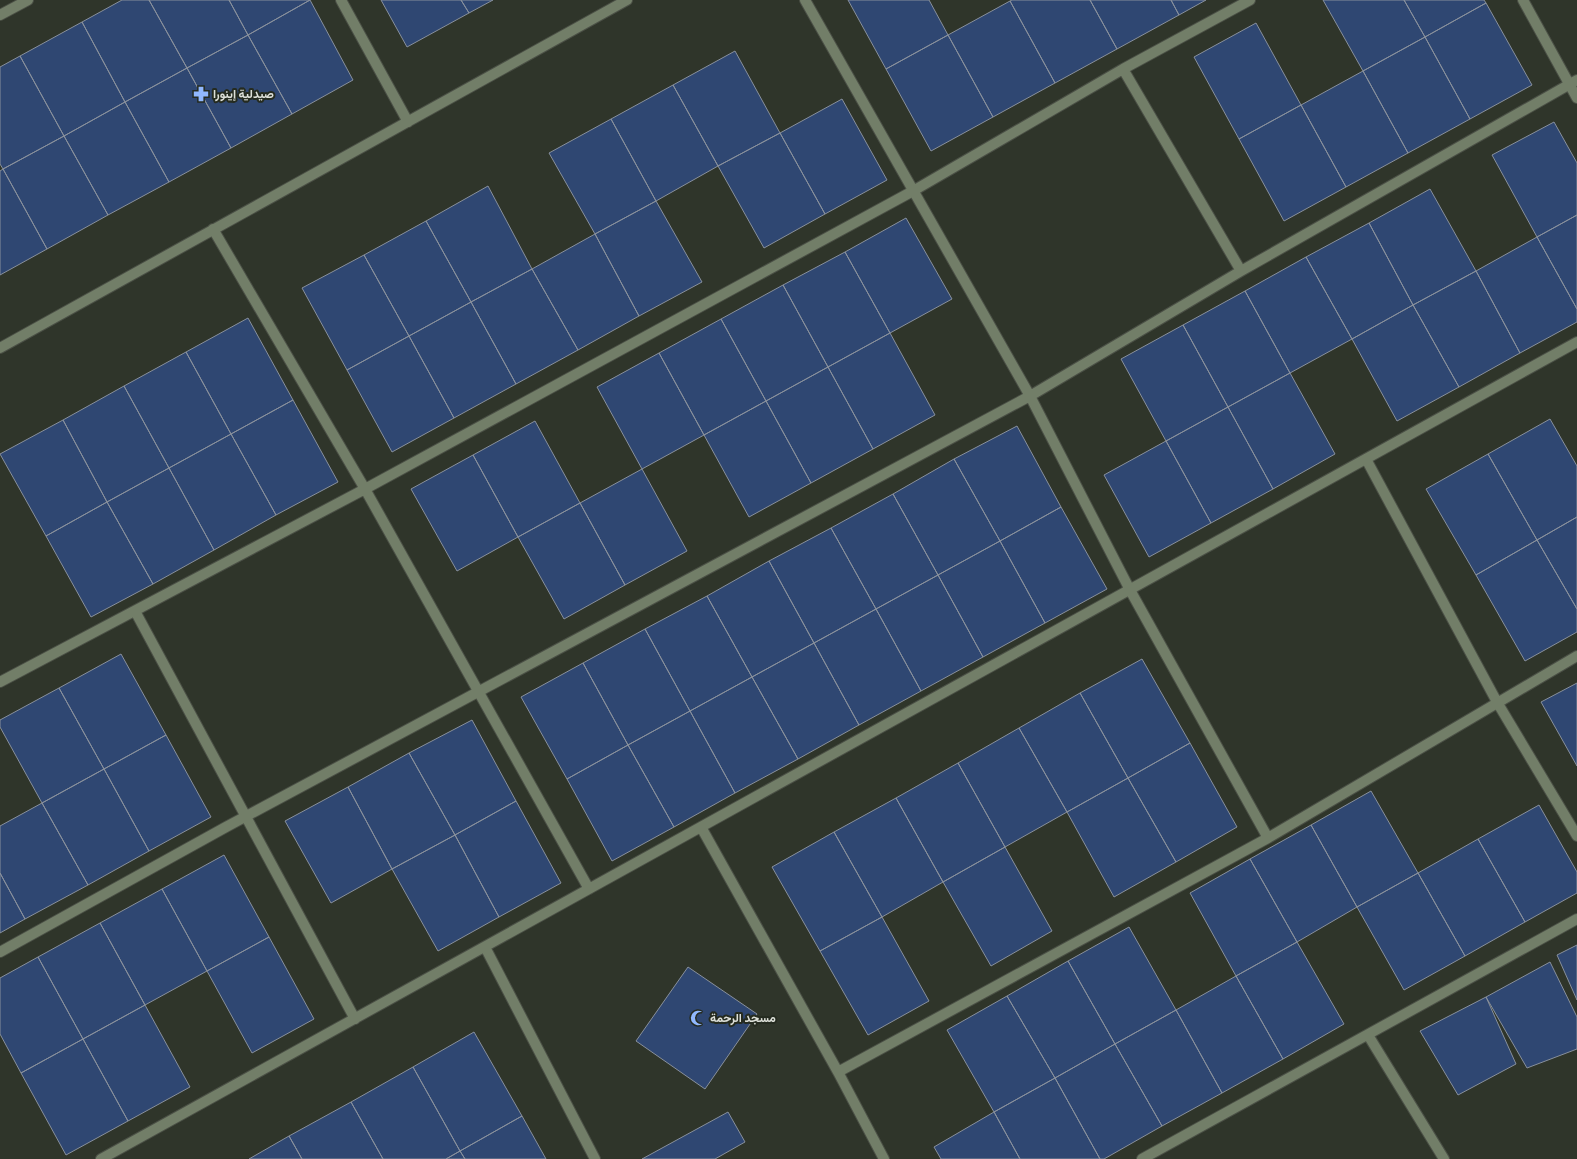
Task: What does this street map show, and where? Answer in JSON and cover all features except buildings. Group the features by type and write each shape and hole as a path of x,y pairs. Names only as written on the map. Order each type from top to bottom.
{"street":[{"path":"0,15 28,0"},
{"path":"340,0 408,122"},
{"path":"0,348 627,0"},
{"path":"805,0 1030,396 1130,590 1268,838"},
{"path":"0,682 365,489 913,191 1123,69 1250,0"},
{"path":"1523,0 1573,83 1577,98"},
{"path":"1123,69 1241,271"},
{"path":"0,952 246,817 1030,396 1241,271 1573,83"},
{"path":"213,229 365,489 589,889"},
{"path":"101,1159 1577,342"},
{"path":"1366,459 1497,702 1577,836"},
{"path":"135,611 355,1019"},
{"path":"838,1072 1268,838 1577,656"},
{"path":"701,827 838,1072 884,1159"},
{"path":"1142,1159 1577,919"},
{"path":"485,947 595,1159"},
{"path":"1368,1035 1444,1159"}],"place":[{"name":"صيدلية إينورا","path":"201,94"},
{"name":"مسجد الرحمة","path":"698,1018"}]}
